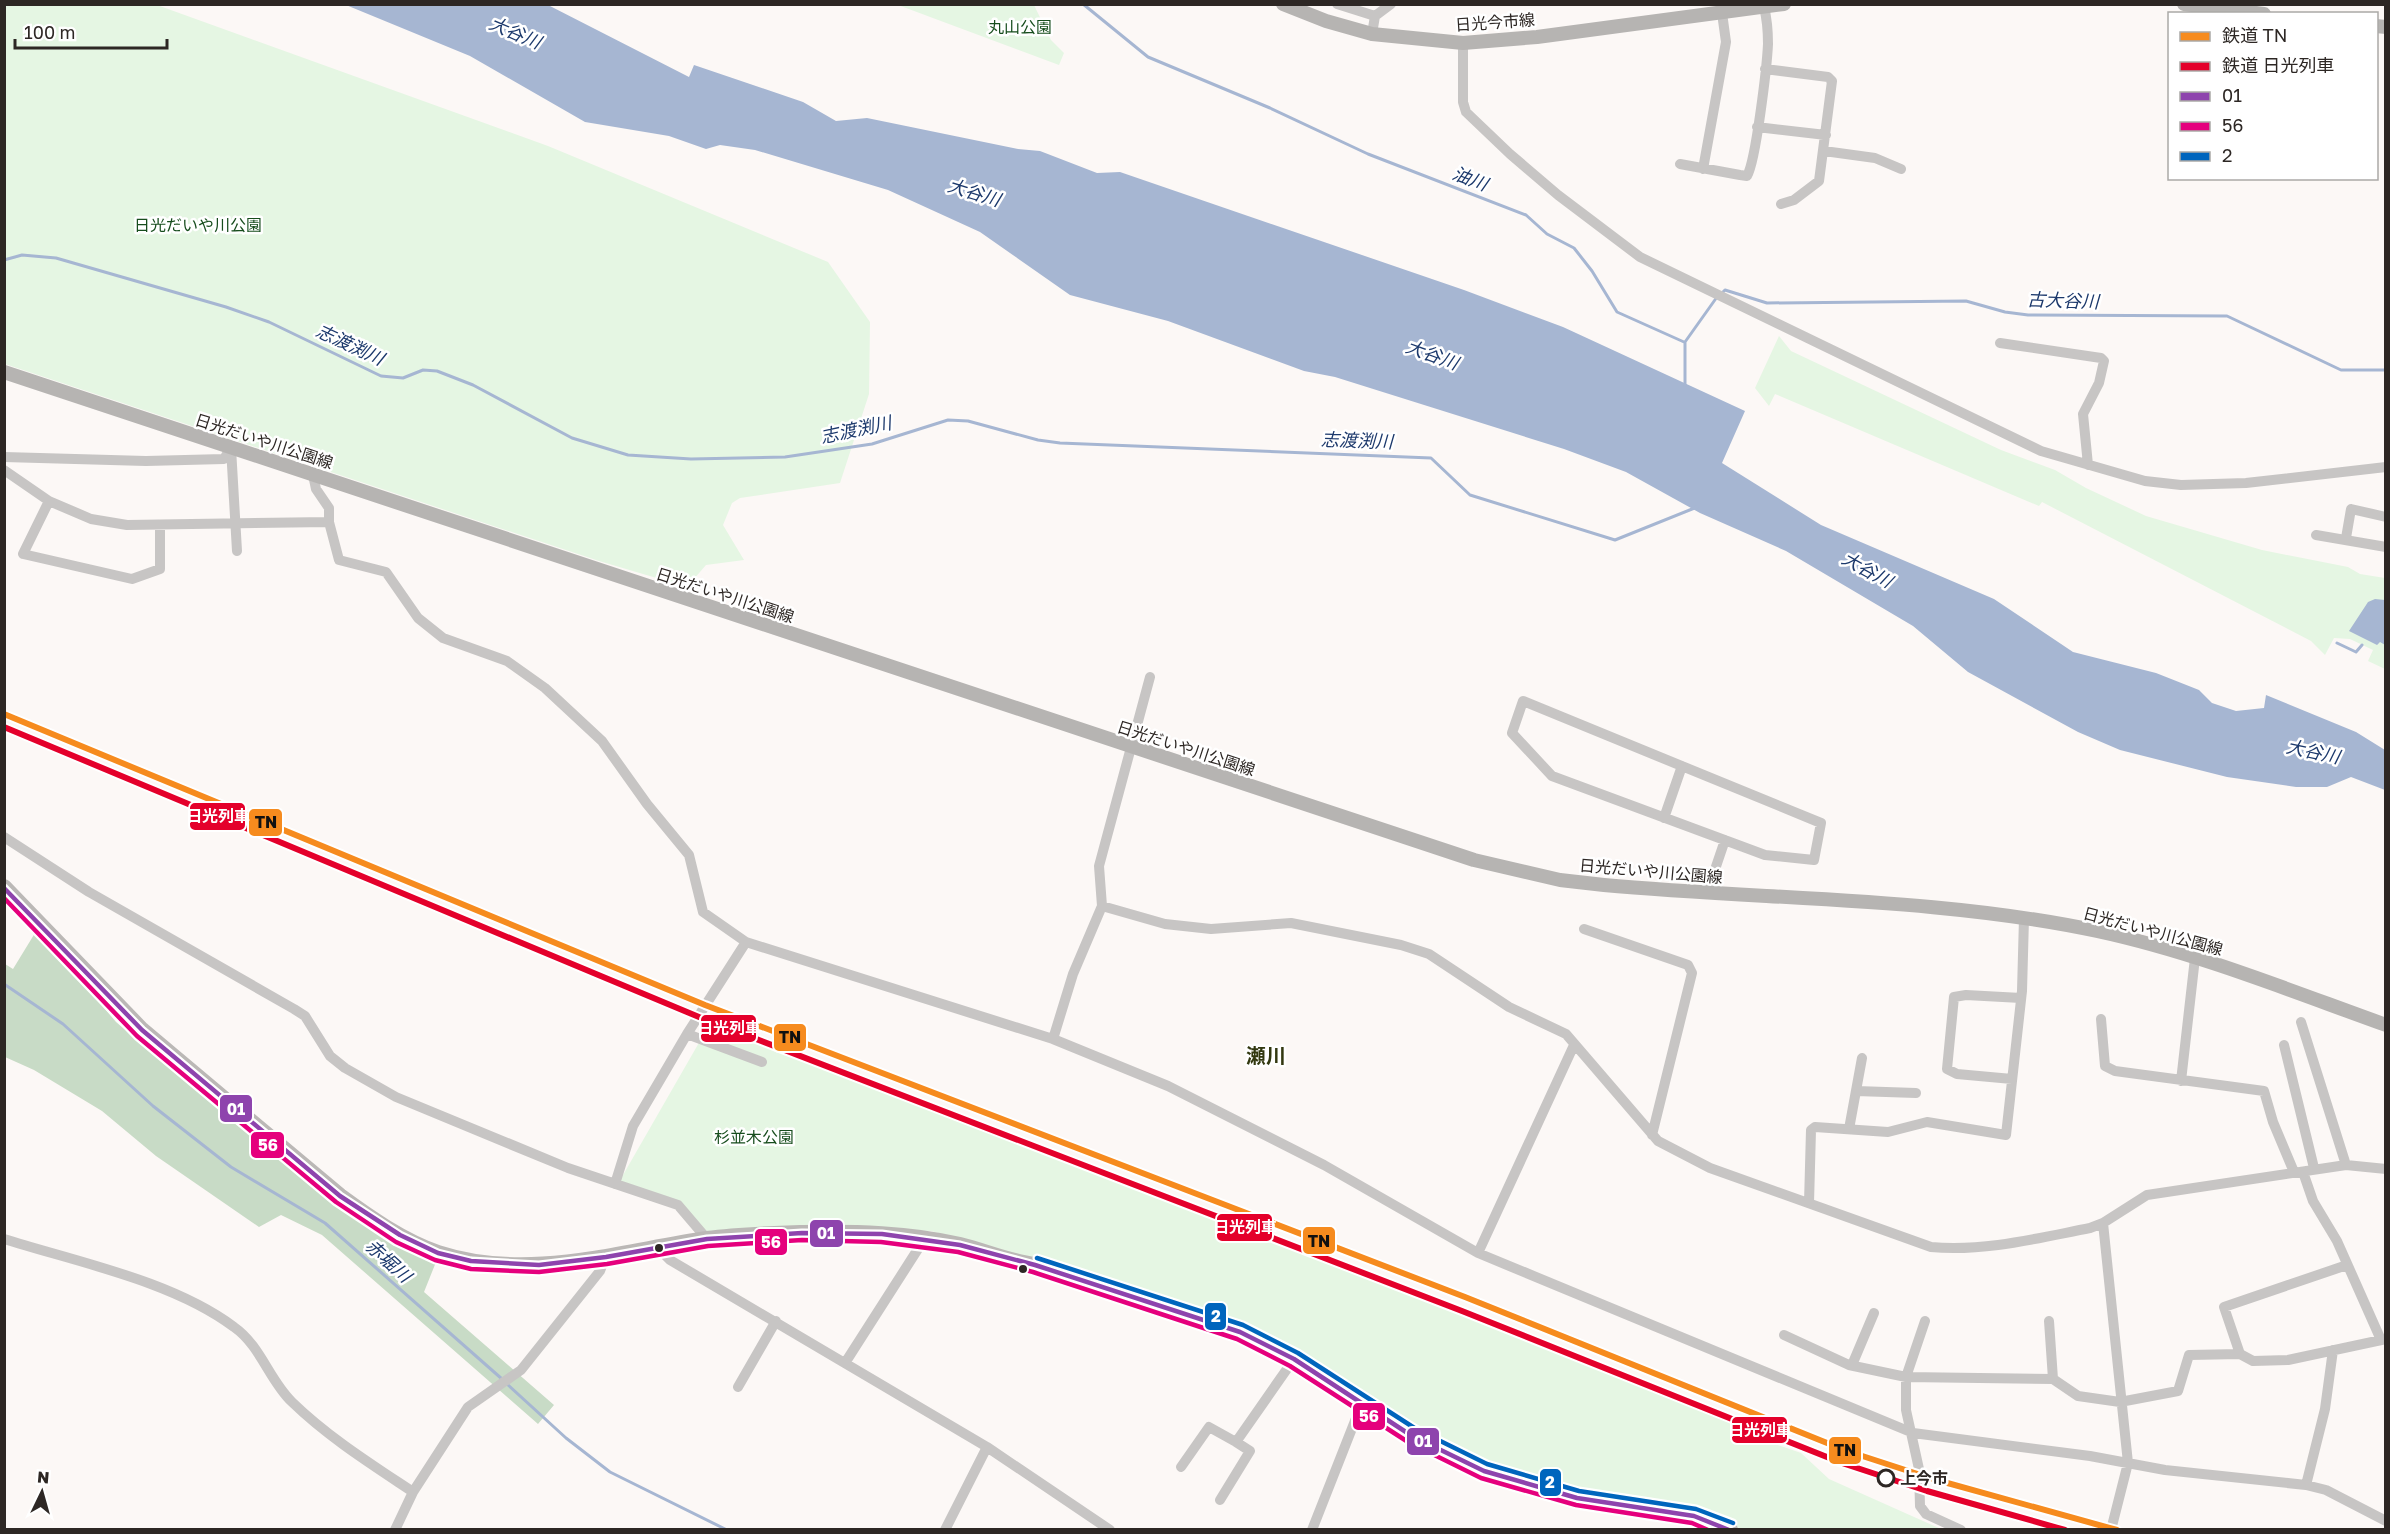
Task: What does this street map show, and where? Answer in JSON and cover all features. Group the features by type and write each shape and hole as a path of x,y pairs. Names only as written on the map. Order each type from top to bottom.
{"highway":[{"path":"4,887 142,1030 313,1174 370,1218 439,1253 475,1261 539,1266 606,1258 707,1239 802,1233 881,1234 925,1238 960,1245 1020,1263 1035,1265 1218,1323 1294,1359 1412,1436 1445,1454 1506,1478 1577,1498 1694,1516 1730,1530"}],"main road":[{"name":"日光今市線","path":"1283,4 1326,21 1372,34 1463,43 1528,38 1784,4"},
{"path":"2184,4 2199,10 2232,12"},
{"name":"日光だいや川公園線","path":"4,372 1495,865 1582,883 1961,910 2024,918 2105,933 2195,958 2385,1025"}],"street":[{"path":"1337,4 1375,16"},
{"path":"1372,34 1375,16 1391,4"},
{"path":"1680,164 1747,176 1755,149 1768,44 1764,7"},
{"path":"1703,169 1726,42 1722,13"},
{"path":"1463,43 1463,102 1466,112 1558,195 1640,257 2041,451 2159,484 2208,486 2385,467"},
{"path":"1765,69 1828,77 1832,81 1819,181 1794,200 1781,204"},
{"path":"1757,127 1826,135"},
{"path":"1824,151 1875,158 1901,169"},
{"path":"2000,343 2101,358 2104,361 2098,383 2083,414 2088,465"},
{"path":"4,457 146,462 224,459 231,447"},
{"path":"231,447 237,550"},
{"path":"4,470 49,501 91,519 127,525 329,522"},
{"path":"313,475 316,489 329,508 329,522 339,560 386,572 418,618 443,638 507,661 545,688 602,741 647,804 689,855 703,912 746,942 1053,1039 1168,1086 1324,1165 1478,1253 1913,1433 2165,1470 2306,1485 2326,1490 2385,1521"},
{"path":"49,501 23,554 132,579 160,569 160,525"},
{"path":"2346,538 2351,509 2385,517"},
{"path":"2316,535 2346,538 2385,547"},
{"path":"1053,1039 1073,974 1102,906 1099,866 1133,747 1150,677"},
{"path":"1523,701 1682,766 1821,823 1814,860 1765,855 1552,776 1512,733 1523,701"},
{"path":"1664,818 1682,766"},
{"path":"4,837 89,892 294,1009 305,1017 330,1056 345,1068 396,1097 568,1168 678,1205 707,1239"},
{"path":"1707,893 1725,840"},
{"path":"1102,906 1165,924 1211,929 1291,923 1401,945 1429,954 1509,1007 1566,1034 1658,1141 1710,1168 1931,1246 1955,1249 2006,1244 2103,1223 2146,1195 2346,1165 2385,1169"},
{"path":"1809,1203 1810,1130 1815,1127 1888,1132 1927,1122 2006,1135 2021,998 2024,918"},
{"path":"1584,929 1688,965 1692,973 1652,1134"},
{"path":"615,1184 633,1126 687,1034 746,942"},
{"path":"2181,1081 2195,958"},
{"path":"2012,1079 1957,1074 1947,1069 1954,997 1966,995 2021,998"},
{"path":"2101,1019 2104,1066 2115,1071 2264,1091 2273,1122 2304,1170"},
{"path":"2301,1022 2346,1165"},
{"path":"687,1034 762,1062"},
{"path":"1478,1253 1574,1045"},
{"path":"1784,1335 1852,1365 1906,1377 2053,1379 2078,1396 2120,1402 2178,1391 2189,1355 2240,1354 2253,1361 2288,1360 2383,1339 2337,1241 2313,1201 2304,1170 2284,1045"},
{"path":"1849,1130 1862,1058"},
{"path":"1856,1090 1916,1093"},
{"path":"2103,1223 2128,1463 2111,1530"},
{"path":"845,1363 925,1238"},
{"path":"4,1239 174,1293 219,1316 248,1339 290,1401 353,1452 413,1492"},
{"path":"659,1249 670,1260 987,1447 1110,1530"},
{"path":"395,1530 413,1492 468,1407 521,1370 600,1270 606,1258"},
{"path":"2240,1354 2224,1307 2347,1265"},
{"path":"1852,1365 1874,1313"},
{"path":"738,1387 776,1321"},
{"path":"1925,1321 1906,1377 1906,1410 1913,1433 1919,1469 1920,1506 1926,1514 1958,1528"},
{"path":"2049,1321 2053,1379"},
{"path":"2306,1485 2325,1409 2333,1350"},
{"path":"1236,1442 1294,1359"},
{"path":"1312,1530 1362,1403"},
{"path":"1180,1467 1209,1426 1250,1451 1220,1500"},
{"path":"945,1530 987,1447"}],"green space":[{"name":"日光だいや川公園","path":"5,4 157,5 548,146 828,262 870,322 869,394 840,483 740,498 732,503 723,525 744,560 706,565 687,587 599,561 5,364"},
{"name":"丸山公園","path":"898,5 1034,5 1051,40 1064,53 1059,65"},
{"path":"1779,336 1791,351 2001,450 2055,470 2086,488 2146,516 2262,550 2348,567 2360,574 2385,578 2385,669 2368,661 2373,650 2350,639 2334,638 2325,655 2311,641 2042,502 2039,506 1775,394 1769,406 1755,388"},
{"path":"35,933 79,978 116,1022 334,1204 386,1240 436,1262 424,1292 554,1405 538,1424 322,1235 281,1215 259,1227 156,1156 102,1111 34,1070 5,1057 5,964 13,969"},
{"name":"杉並木公園","path":"716,1019 1765,1432 1772,1443 1801,1453 1829,1479 1941,1529 1736,1529 1578,1496 1445,1449 1344,1382 1048,1263 931,1231 709,1236 680,1202 619,1182 712,1020"}],"water":[{"name":"大谷川","path":"346,5 548,5 689,77 694,65 803,102 836,121 867,118 1018,149 1040,151 1097,173 1120,172 1464,290 1563,327 1745,411 1722,463 1821,525 1994,599 2073,652 2156,673 2199,690 2212,703 2236,711 2264,708 2266,695 2356,732 2385,750 2385,790 2351,777 2327,787 2296,787 2227,777 2120,750 2078,732 1968,672 1913,626 1786,551 1700,513 1626,472 1564,449 1335,377 1304,371 1168,321 1070,295 980,232 888,190 755,150 720,145 706,149 669,136 585,122 470,56"},
{"path":"2375,599 2385,600 2385,645 2380,642 2377,645 2349,631 2368,602"}],"waterway":[{"name":"油川","path":"1083,4 1148,57 1270,108 1368,154 1526,215 1547,234 1574,248 1592,271 1617,312 1684,342"},
{"name":"志渡渕川","path":"4,260 22,255 56,258 226,307 269,322 381,376 403,378 423,370 437,371 473,385 572,438 628,455 691,459 785,457 872,444 948,420 968,421 1038,440 1060,443 1431,458 1470,495 1615,540 1697,507"},
{"name":"古大谷川","path":"1722,293 1725,290 1767,303 1966,301 2005,312 2028,315 2227,316 2341,370 2386,370"},
{"name":"古大谷川","path":"1685,342 1717,297"},
{"name":"油川","path":"1685,342 1685,385"},
{"path":"2337,643 2356,652 2362,645"},
{"name":"赤堀川","path":"4,984 63,1024 153,1106 231,1167 325,1223 502,1379"},
{"name":"赤堀川","path":"507,1384 566,1438 610,1472 727,1530"}],"rail line":[{"name":"TN","path":"4,714 705,1005 1465,1297 1847,1451 1933,1479 2117,1530"},
{"name":"日光列車","path":"4,727 699,1017 1462,1311 1842,1463 1927,1491 2065,1530"}],"transit line":[{"name":"01","path":"4,888 142,1030 340,1196 400,1235 438,1253 471,1261 539,1265 606,1257 707,1239 802,1233 882,1234 960,1245 1035,1265 1240,1332 1294,1359 1412,1436 1484,1471 1577,1498 1694,1516 1729,1530"},
{"name":"56","path":"4,898 137,1036 336,1202 396,1242 435,1260 471,1269 539,1272 607,1264 708,1246 802,1240 881,1242 958,1252 1033,1272 1237,1339 1290,1366 1408,1442 1481,1478 1576,1505 1692,1523 1708,1530"},
{"name":"2","path":"1037,1258 1243,1325 1298,1353 1416,1429 1487,1464 1579,1491 1696,1509 1733,1523"}],"place":[{"name":"上今市","path":"1886,1478"}],"district":[{"name":"瀬川","path":"1266,1056"}]}
